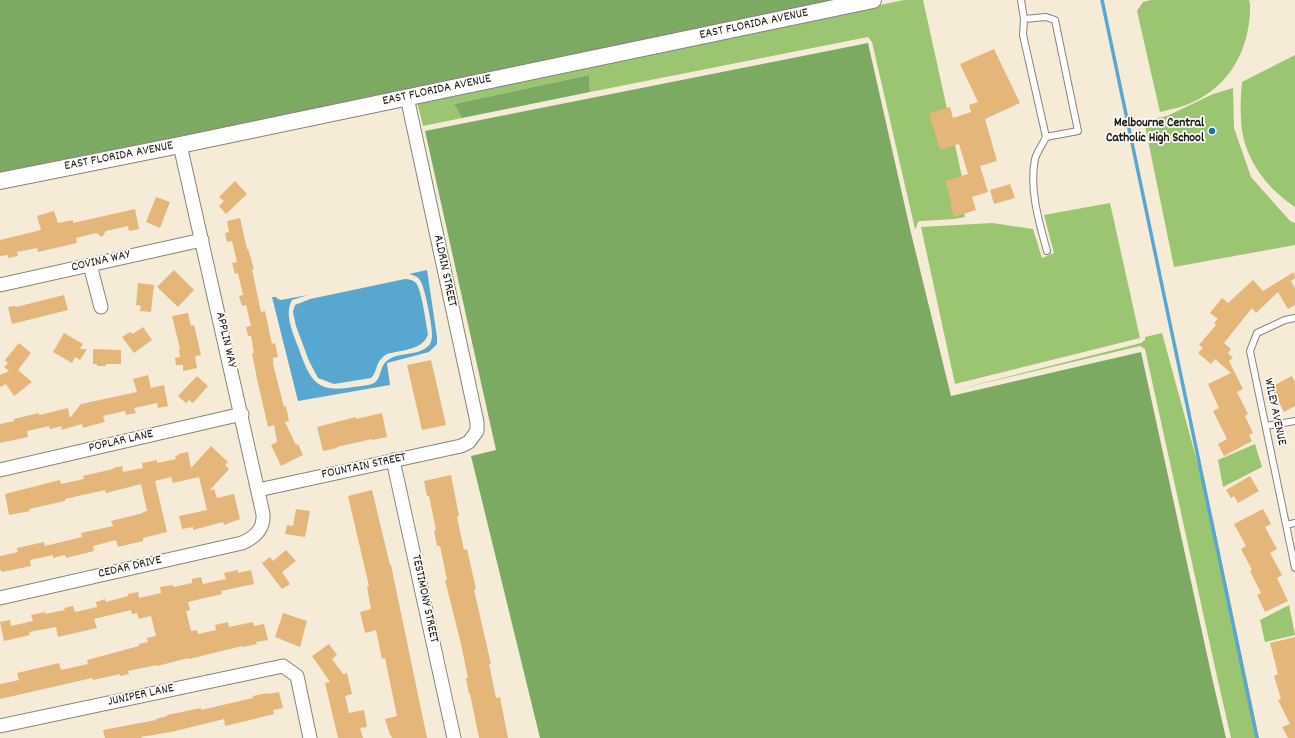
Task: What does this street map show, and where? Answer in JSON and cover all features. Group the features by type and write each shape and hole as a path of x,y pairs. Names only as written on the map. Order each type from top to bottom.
{"street":[{"name":"EAST FLORIDA AVENUE","path":"0,181 180,145 873,0"},
{"name":"ALDRIN STREET","path":"407,97 476,422 477,431 469,442"},
{"name":"APPLIN WAY","path":"180,145 258,490 263,520 261,528 257,534"},
{"name":"COVINA WAY","path":"0,285 202,240"},
{"path":"90,265 101,308"},
{"name":"POPLAR LANE","path":"0,470 242,414"},
{"name":"FOUNTAIN STREET","path":"258,490 461,446 469,442"},
{"name":"TESTIMONY STREET","path":"393,460 454,738"},
{"name":"CEDAR DRIVE","path":"0,598 241,543 250,540 257,534"},
{"name":"JUNIPER LANE","path":"0,726 283,666 297,676 310,738"}],"lane":[{"path":"1022,0 1024,19 1023,35 1046,138 1035,158 1033,187 1040,225 1047,251"},
{"path":"1024,19 1046,17 1055,20 1078,131 1046,138"},
{"name":"WILEY AVENUE","path":"1295,318 1285,320 1257,333 1250,351 1295,568"},
{"path":"1266,426 1295,421"},
{"path":"1286,525 1295,524"}],"green space":[{"path":"0,0 872,0 0,181"},
{"path":"904,0 923,0 968,204 963,205 965,217 921,221 918,222 915,229 872,42 868,37 590,92 589,75 454,104 462,118 423,126 417,102"},
{"path":"1151,0 1249,0 1250,4 1247,34 1243,48 1237,61 1220,84 1191,103 1160,112 1137,11 1143,2"},
{"path":"868,43 910,229 951,396 1141,352 1226,738 540,738 471,456 496,450 425,131"},
{"path":"1295,55 1295,207 1274,190 1265,180 1251,158 1242,133 1241,96 1242,82"},
{"path":"589,75 590,92 462,118 454,104"},
{"path":"1233,88 1234,128 1251,177 1290,221 1295,223 1295,245 1174,267 1144,121 1167,116 1213,94"},
{"path":"1110,203 1140,338 955,384 921,227 992,223 1033,229 1042,258 1054,253 1044,215"},
{"path":"1162,333 1212,516 1259,738 1231,738 1145,349 1140,346 955,390 1141,343 1145,340 1145,337"},
{"path":"1255,444 1262,467 1223,487 1218,460"},
{"path":"1289,605 1295,635 1265,642 1260,620"}],"water":[{"path":"427,270 437,344 429,352 387,363 390,385 298,401 272,297 276,297 281,300 308,295 292,300 289,319 304,363 308,371 318,383 324,387 332,388 367,385 377,381 383,365 388,360 393,357 421,351 430,344 432,332 425,292 420,280 409,274"},
{"path":"405,279 414,281 418,287 422,300 428,334 426,339 417,346 387,354 380,360 375,373 371,378 334,384 318,378 309,361 296,326 293,312 295,305 310,299"}],"building":[{"path":"994,49 1020,103 985,119 997,161 980,166 988,192 972,197 976,210 954,217 950,205 952,204 945,181 968,174 959,144 940,150 929,113 950,107 953,118 971,112 969,105 978,102 960,64"},
{"path":"235,181 247,194 226,214 219,206 224,201 219,197"},
{"path":"1010,184 1015,198 994,204 990,190"},
{"path":"156,197 170,202 160,228 146,222"},
{"path":"135,209 139,229 129,231 128,226 106,231 102,237 96,233 76,238 77,243 38,252 37,248 17,252 18,256 8,258 8,255 0,256 0,240 41,230 37,216 54,211 58,223 73,220 73,223"},
{"path":"240,218 247,249 254,269 252,269 261,312 265,311 272,344 275,343 278,357 273,358 273,364 284,407 286,406 289,421 285,422 296,445 298,444 303,455 281,466 271,445 277,442 274,425 268,427 257,379 252,353 254,353 251,336 248,336 246,327 251,326 246,305 242,306 239,296 243,295 238,273 235,274 232,263 237,262 232,241 227,242 225,233 229,232 227,221"},
{"path":"174,270 194,290 178,307 157,287"},
{"path":"1294,272 1295,278 1291,281 1295,289 1295,305 1288,309 1278,292 1256,313 1252,308 1224,343 1231,349 1228,353 1233,358 1229,361 1243,389 1237,392 1248,414 1245,416 1253,433 1249,435 1252,441 1224,456 1218,444 1227,439 1213,411 1219,408 1208,384 1231,373 1215,359 1211,364 1198,353 1203,348 1199,345 1216,325 1214,323 1218,319 1210,313 1222,298 1228,303 1253,280 1263,291"},
{"path":"138,283 154,285 151,312 140,311 141,306 136,305"},
{"path":"64,295 68,310 12,324 8,307 16,307"},
{"path":"188,313 191,326 194,325 201,355 195,356 197,368 183,371 183,365 176,365 175,358 180,357 180,349 172,316"},
{"path":"143,327 152,340 134,353 122,337 130,332 133,334"},
{"path":"64,333 83,344 80,349 87,349 80,360 75,357 72,363 53,352"},
{"path":"19,343 31,353 18,370 32,382 14,396 6,384 0,387 0,375 9,371 4,367 8,363 5,360"},
{"path":"93,349 121,350 121,364 106,364 106,366 97,366 97,364 93,364"},
{"path":"431,360 446,425 422,430 407,365"},
{"path":"148,375 151,388 164,385 168,406 158,408 157,403 134,408 136,413 126,415 125,411 103,416 105,422 83,428 82,424 61,430 62,426 50,429 49,426 27,431 28,437 0,443 0,424 39,413 39,415 68,408 70,418 81,404 137,392 133,379"},
{"path":"197,376 208,386 193,403 189,400 186,403 178,396"},
{"path":"1292,376 1295,382 1295,406 1284,412 1271,387"},
{"path":"382,413 387,437 372,439 323,451 317,427 356,417 356,419"},
{"path":"211,446 228,462 225,465 229,469 209,491 214,489 217,498 234,494 240,519 224,525 223,522 193,530 193,527 182,529 179,516 207,510 199,477 173,483 171,477 155,481 167,532 143,538 143,541 118,547 116,540 93,546 94,551 66,558 65,555 53,558 53,555 30,560 31,566 2,572 0,570 0,556 18,552 17,548 44,542 45,546 82,537 81,533 113,526 111,521 147,511 141,484 106,493 105,490 65,499 65,501 29,509 30,511 9,515 5,494 60,480 61,484 84,479 83,476 122,466 123,472 143,468 142,463 157,460 157,463 176,459 175,456 179,455 178,454 188,452 191,468"},
{"path":"451,475 459,516 457,517 464,550 467,549 476,589 474,590 491,664 489,664 496,698 500,697 508,738 479,738 469,694 466,678 468,678 461,644 445,580 447,580 440,546 437,546 434,531 436,530 429,496 427,496 424,481"},
{"path":"1250,476 1259,491 1238,503 1234,496 1231,498 1226,490"},
{"path":"372,490 391,565 427,738 392,738 390,735 385,719 397,716 385,658 382,659 376,630 365,633 360,612 371,609 367,587 369,586 348,496"},
{"path":"296,509 310,511 305,537 285,534 287,525 293,526"},
{"path":"1263,509 1271,524 1265,527 1277,549 1270,553 1282,575 1277,578 1288,601 1265,612 1257,595 1261,593 1250,571 1252,570 1241,549 1246,546 1234,524"},
{"path":"286,550 296,561 282,572 290,584 282,589 262,563 270,557 273,561"},
{"path":"238,570 238,573 251,570 254,584 221,591 222,594 188,602 190,610 186,611 191,631 197,630 198,634 216,630 215,625 228,622 229,627 253,622 254,626 264,624 268,640 256,642 257,644 128,671 129,674 120,676 120,674 93,680 92,678 0,699 0,684 19,680 17,673 59,663 61,670 88,664 87,660 139,646 139,644 148,642 147,638 156,636 151,616 139,619 137,613 132,614 131,610 94,619 97,628 58,637 56,627 29,632 30,635 4,641 0,622 10,620 11,626 33,621 31,615 65,610 64,608 73,606 75,612 97,607 96,602 105,599 106,602 138,592 139,598 161,593 160,587 173,585 174,587 192,583 192,579 201,577 203,584 226,579 224,573"},
{"path":"283,613 307,621 300,647 275,637"},
{"path":"1295,637 1295,738 1288,738 1282,727 1290,724 1278,700 1281,699 1274,676 1278,674 1270,643"},
{"path":"329,644 337,655 332,659 343,674 347,673 352,694 345,696 349,713 364,710 367,727 360,728 363,738 338,738 325,683 330,682 312,656"},
{"path":"279,692 283,708 273,710 274,714 225,726 224,719 171,732 141,737 142,738 105,738 103,730 156,720 167,715 201,708 201,710 253,698 253,696"}],"waterway":[{"path":"1102,0 1257,738"}],"place":[{"name":"Melbourne Central Catholic High School","path":"1212,131"}]}
